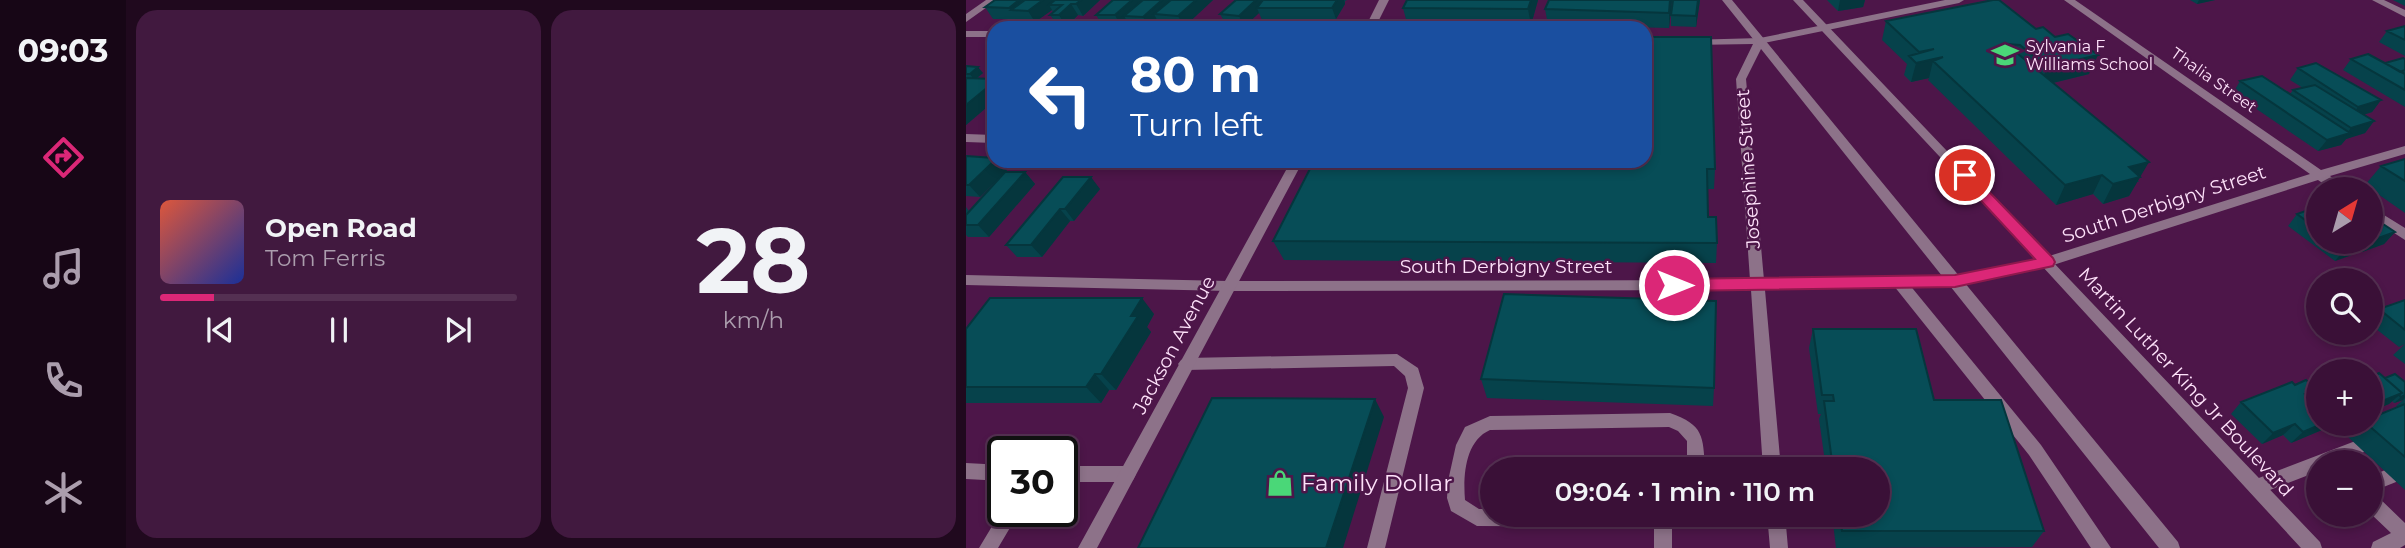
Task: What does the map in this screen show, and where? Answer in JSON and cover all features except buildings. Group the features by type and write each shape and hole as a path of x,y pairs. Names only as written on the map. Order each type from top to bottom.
{"street":[{"path":"966,19 992,0"},
{"path":"1374,21 1384,0"},
{"path":"1727,0 2171,548"},
{"name":"Martin Luther King Jr Boulevard","path":"1798,0 2048,262 2313,548"},
{"path":"1683,42 1760,41 1959,0"},
{"name":"Thalia Street","path":"2069,0 2322,177"},
{"path":"2377,0 2405,15"},
{"path":"966,33 987,34"},
{"name":"Josephine Street","path":"1760,41 1741,79 1771,457"},
{"path":"966,138 987,139"},
{"name":"South Derbigny Street","path":"966,280 1228,286 1757,285 1955,281 2048,262 2405,150"},
{"name":"Jackson Avenue","path":"1087,548 1293,168"},
{"path":"2384,220 2405,235"},
{"path":"1899,282 2035,450 2102,548"},
{"path":"1186,365 1397,360 1412,373 1416,388 1376,548"},
{"path":"1480,517 1457,505 1454,491 1468,436 1490,422 1670,420 1684,426 1695,438 1696,457"},
{"path":"2351,450 2358,447"},
{"path":"2257,487 2306,469"},
{"path":"966,471 987,472"},
{"path":"1078,474 1127,474"},
{"path":"2383,479 2390,476"},
{"path":"2379,548 2405,536 2383,514"},
{"path":"988,548 1001,527"},
{"path":"1662,548 1664,527"},
{"path":"1777,527 1779,548"}],"place":[{"name":"Sylvania F Williams School","path":"2005,55"},
{"name":"Family Dollar","path":"1280,483"}],"route":[{"path":"1674,285 1955,281 2048,262 1965,175"}]}
